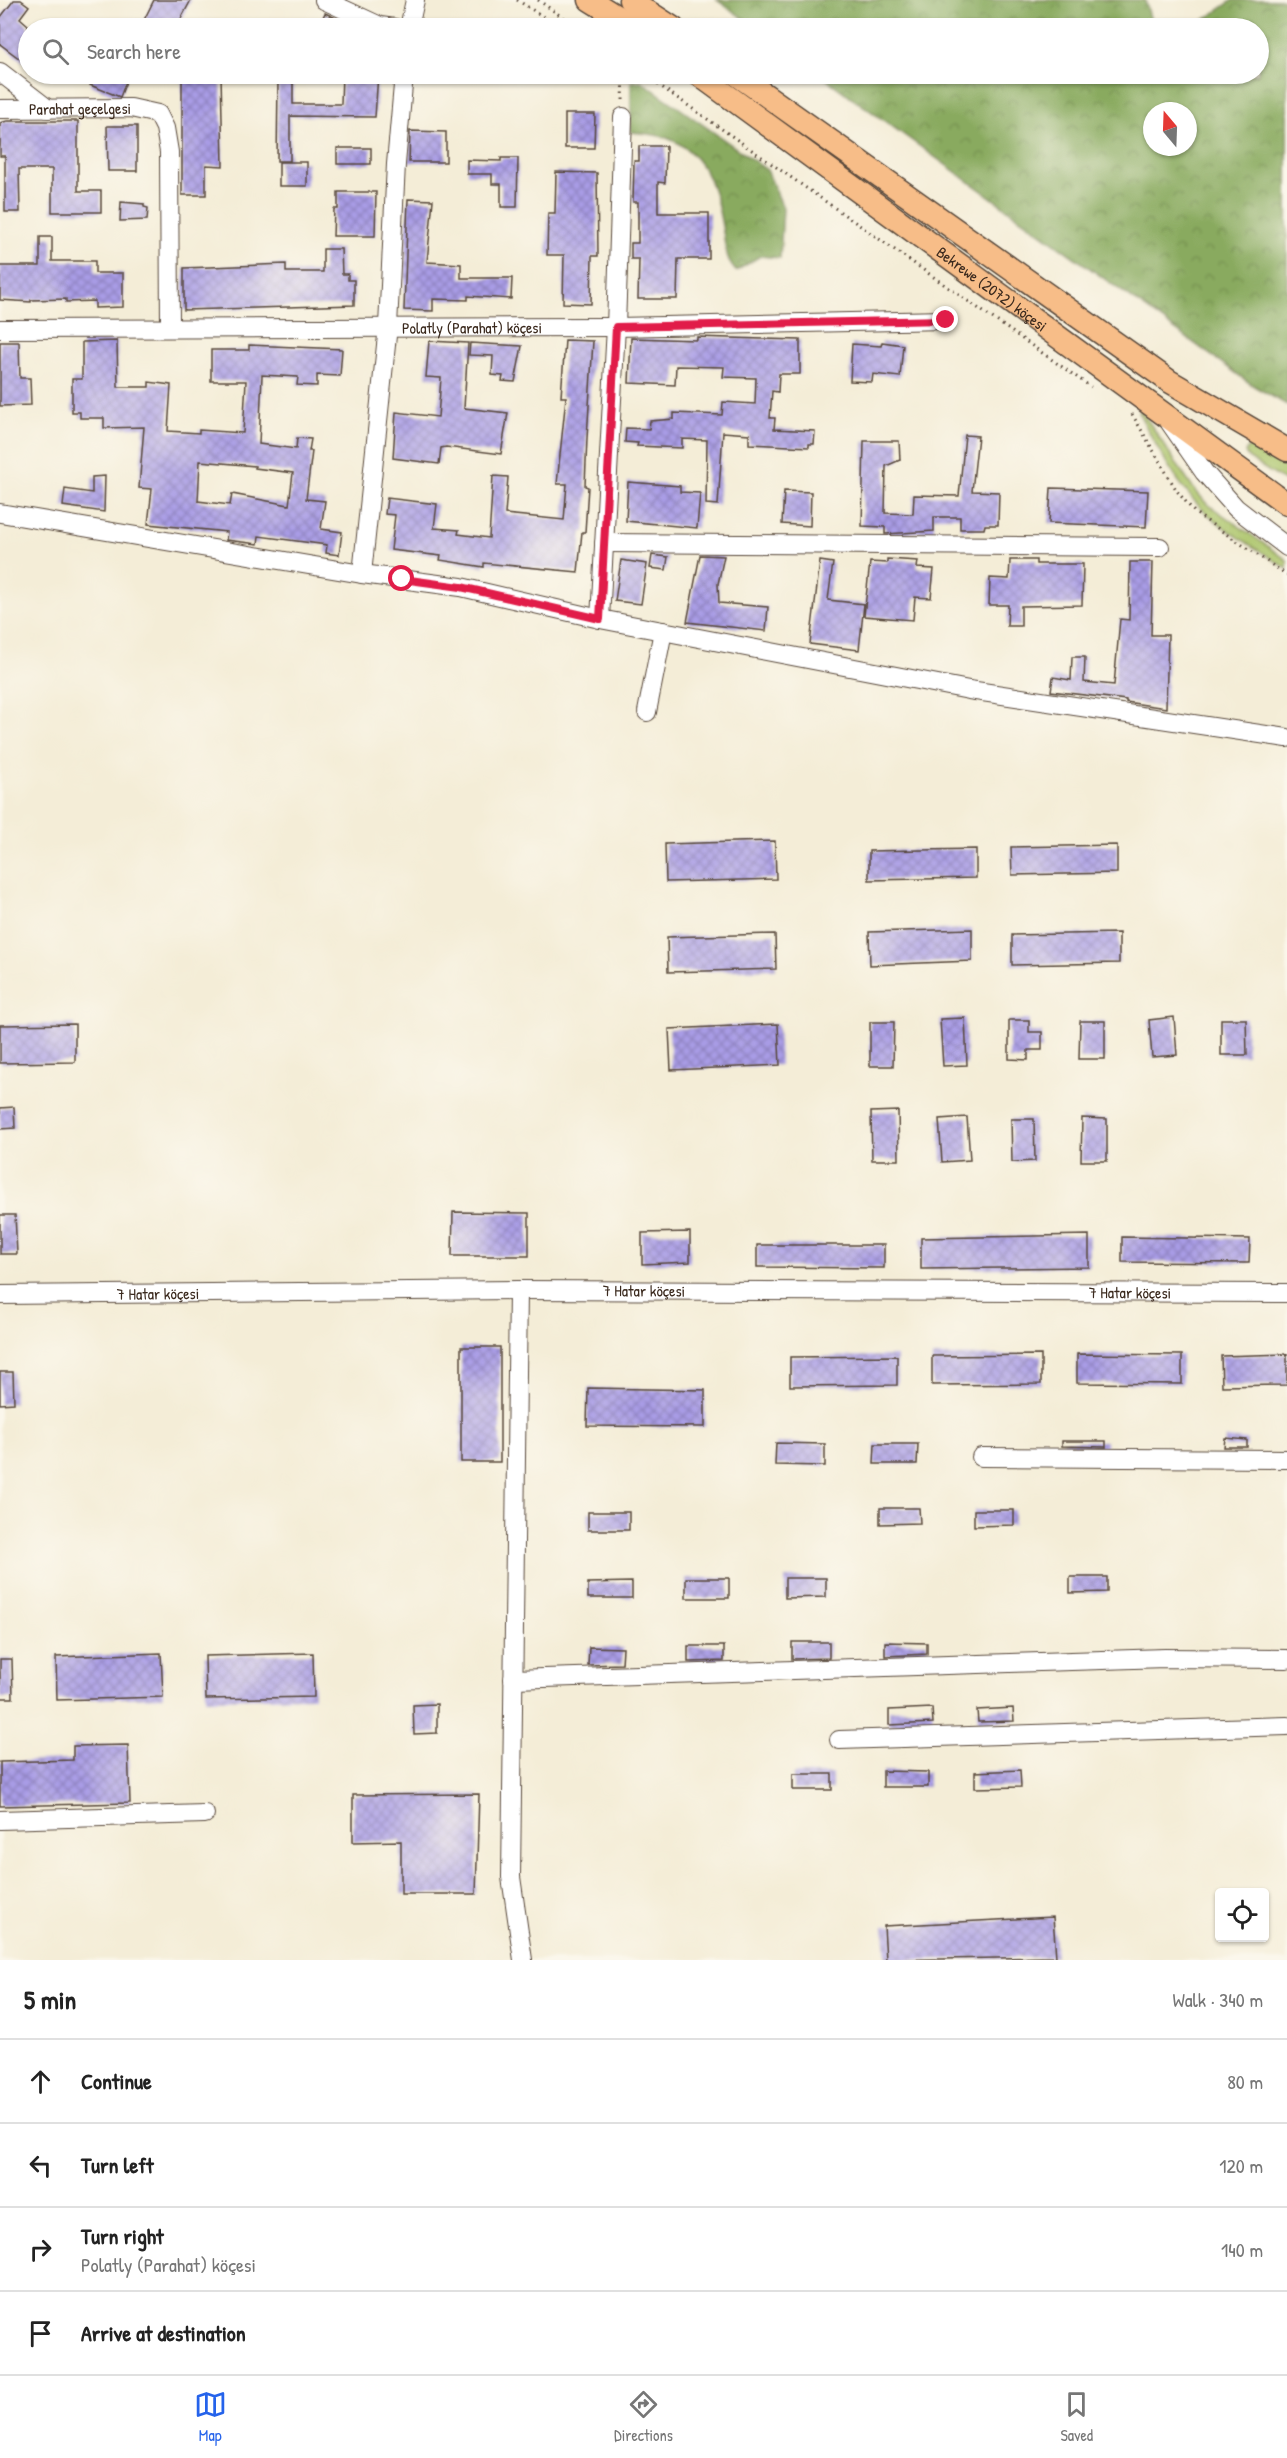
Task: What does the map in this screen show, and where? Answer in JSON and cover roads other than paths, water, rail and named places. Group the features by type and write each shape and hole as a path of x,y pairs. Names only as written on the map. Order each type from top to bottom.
{"main road":[{"path":"590,0 619,18"},
{"path":"630,0 658,18"},
{"name":"Bekrewe (2072) köçesi","path":"712,84 1287,504"},
{"name":"Bekrewe (2072) köçesi","path":"750,84 1170,381 1287,450"}],"street":[{"path":"324,0 363,18"},
{"path":"411,18 415,0"},
{"path":"0,72 48,109"},
{"path":"362,574 388,326 396,164 403,84"},
{"name":"Parahat geçelgesi","path":"0,109 131,108 158,114 165,128 169,152 170,328"},
{"path":"600,619 616,327 623,117"},
{"name":"Polatly (Parahat) köçesi","path":"0,329 616,327 946,320"},
{"path":"1164,414 1217,488 1236,508 1287,547"},
{"path":"0,513 362,574 461,587 600,619 969,690 1287,738"},
{"path":"604,543 1160,547"},
{"path":"647,712 663,631"},
{"path":"518,1290 511,1877 523,1960"},
{"name":"7 Hatar köçesi","path":"0,1295 518,1290 1287,1293"},
{"path":"981,1457 1287,1459"},
{"path":"513,1678 1154,1658 1287,1659"},
{"path":"839,1740 1287,1726"},
{"path":"0,1820 205,1814"}]}
